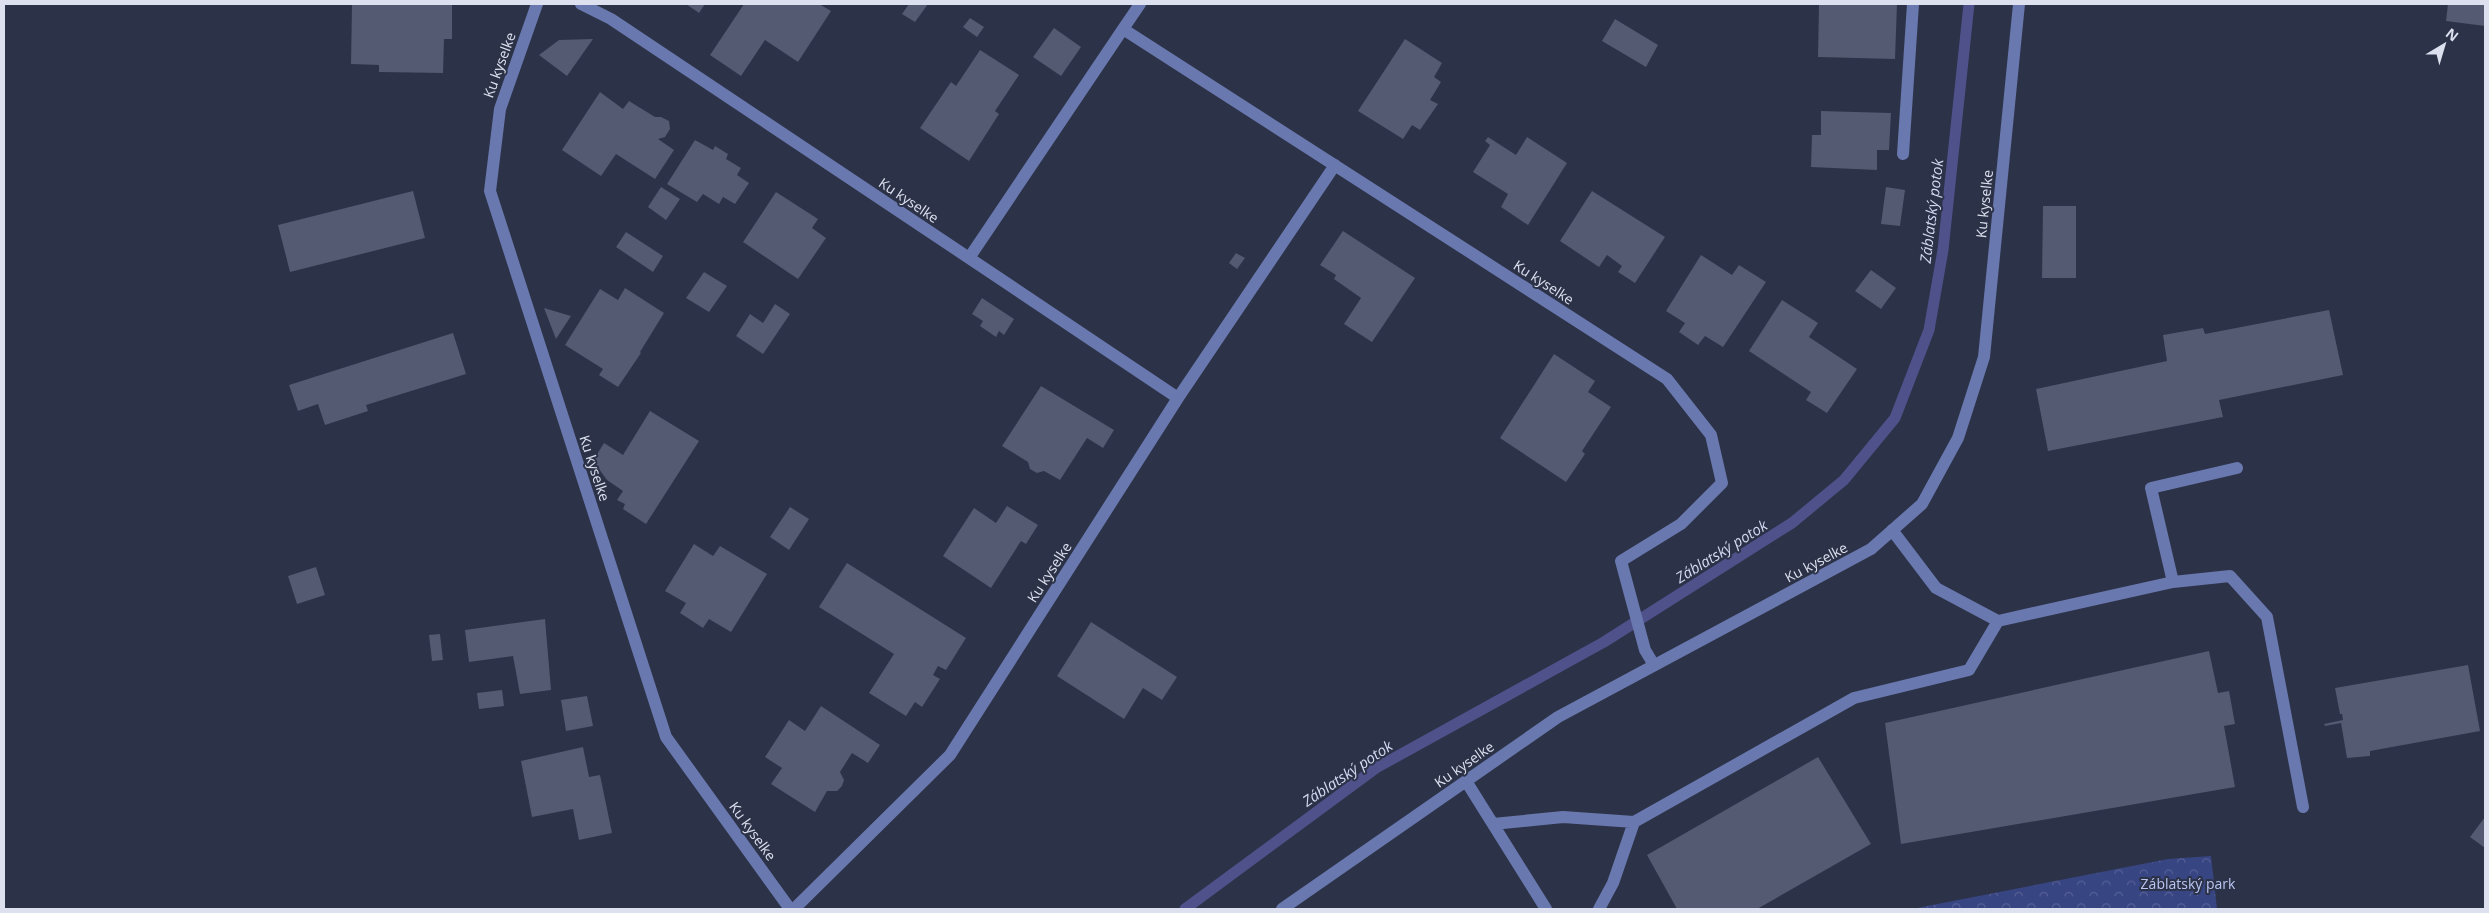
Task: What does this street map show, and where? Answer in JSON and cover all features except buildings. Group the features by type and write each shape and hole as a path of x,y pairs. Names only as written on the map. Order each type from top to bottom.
{"street":[{"name":"Ku kyselke","path":"537,4 500,109 490,191 666,737 790,909"},
{"name":"Ku kyselke","path":"581,4 611,18 1178,398"},
{"path":"969,258 1140,4"},
{"path":"1902,154 1913,4"},
{"name":"Ku kyselke","path":"1282,909 1558,717 1871,549 1922,504 1958,438 1984,357 2019,4"},
{"name":"Ku kyselke","path":"1123,29 1667,379 1711,435 1722,483 1681,524 1621,561 1645,650 1654,665"},
{"name":"Ku kyselke","path":"794,909 950,755 1178,398 1335,165"},
{"path":"2173,582 2151,488 2237,468"},
{"path":"1892,530 1936,588 1998,621 2173,582 2230,576 2267,617 2303,807"},
{"path":"1493,824 1563,817 1634,822 1854,698 1969,670 1998,621"},
{"path":"1466,781 1546,909"},
{"path":"1599,909 1613,883 1634,822"}],"green space":[{"name":"Záblatský park","path":"2211,856 2217,909 1912,909 2168,859"}],"waterway":[{"name":"Záblatský potok","path":"1185,909 1376,768 1604,642 1792,523 1844,480 1895,418 1929,330 1943,250 1969,4"}]}
